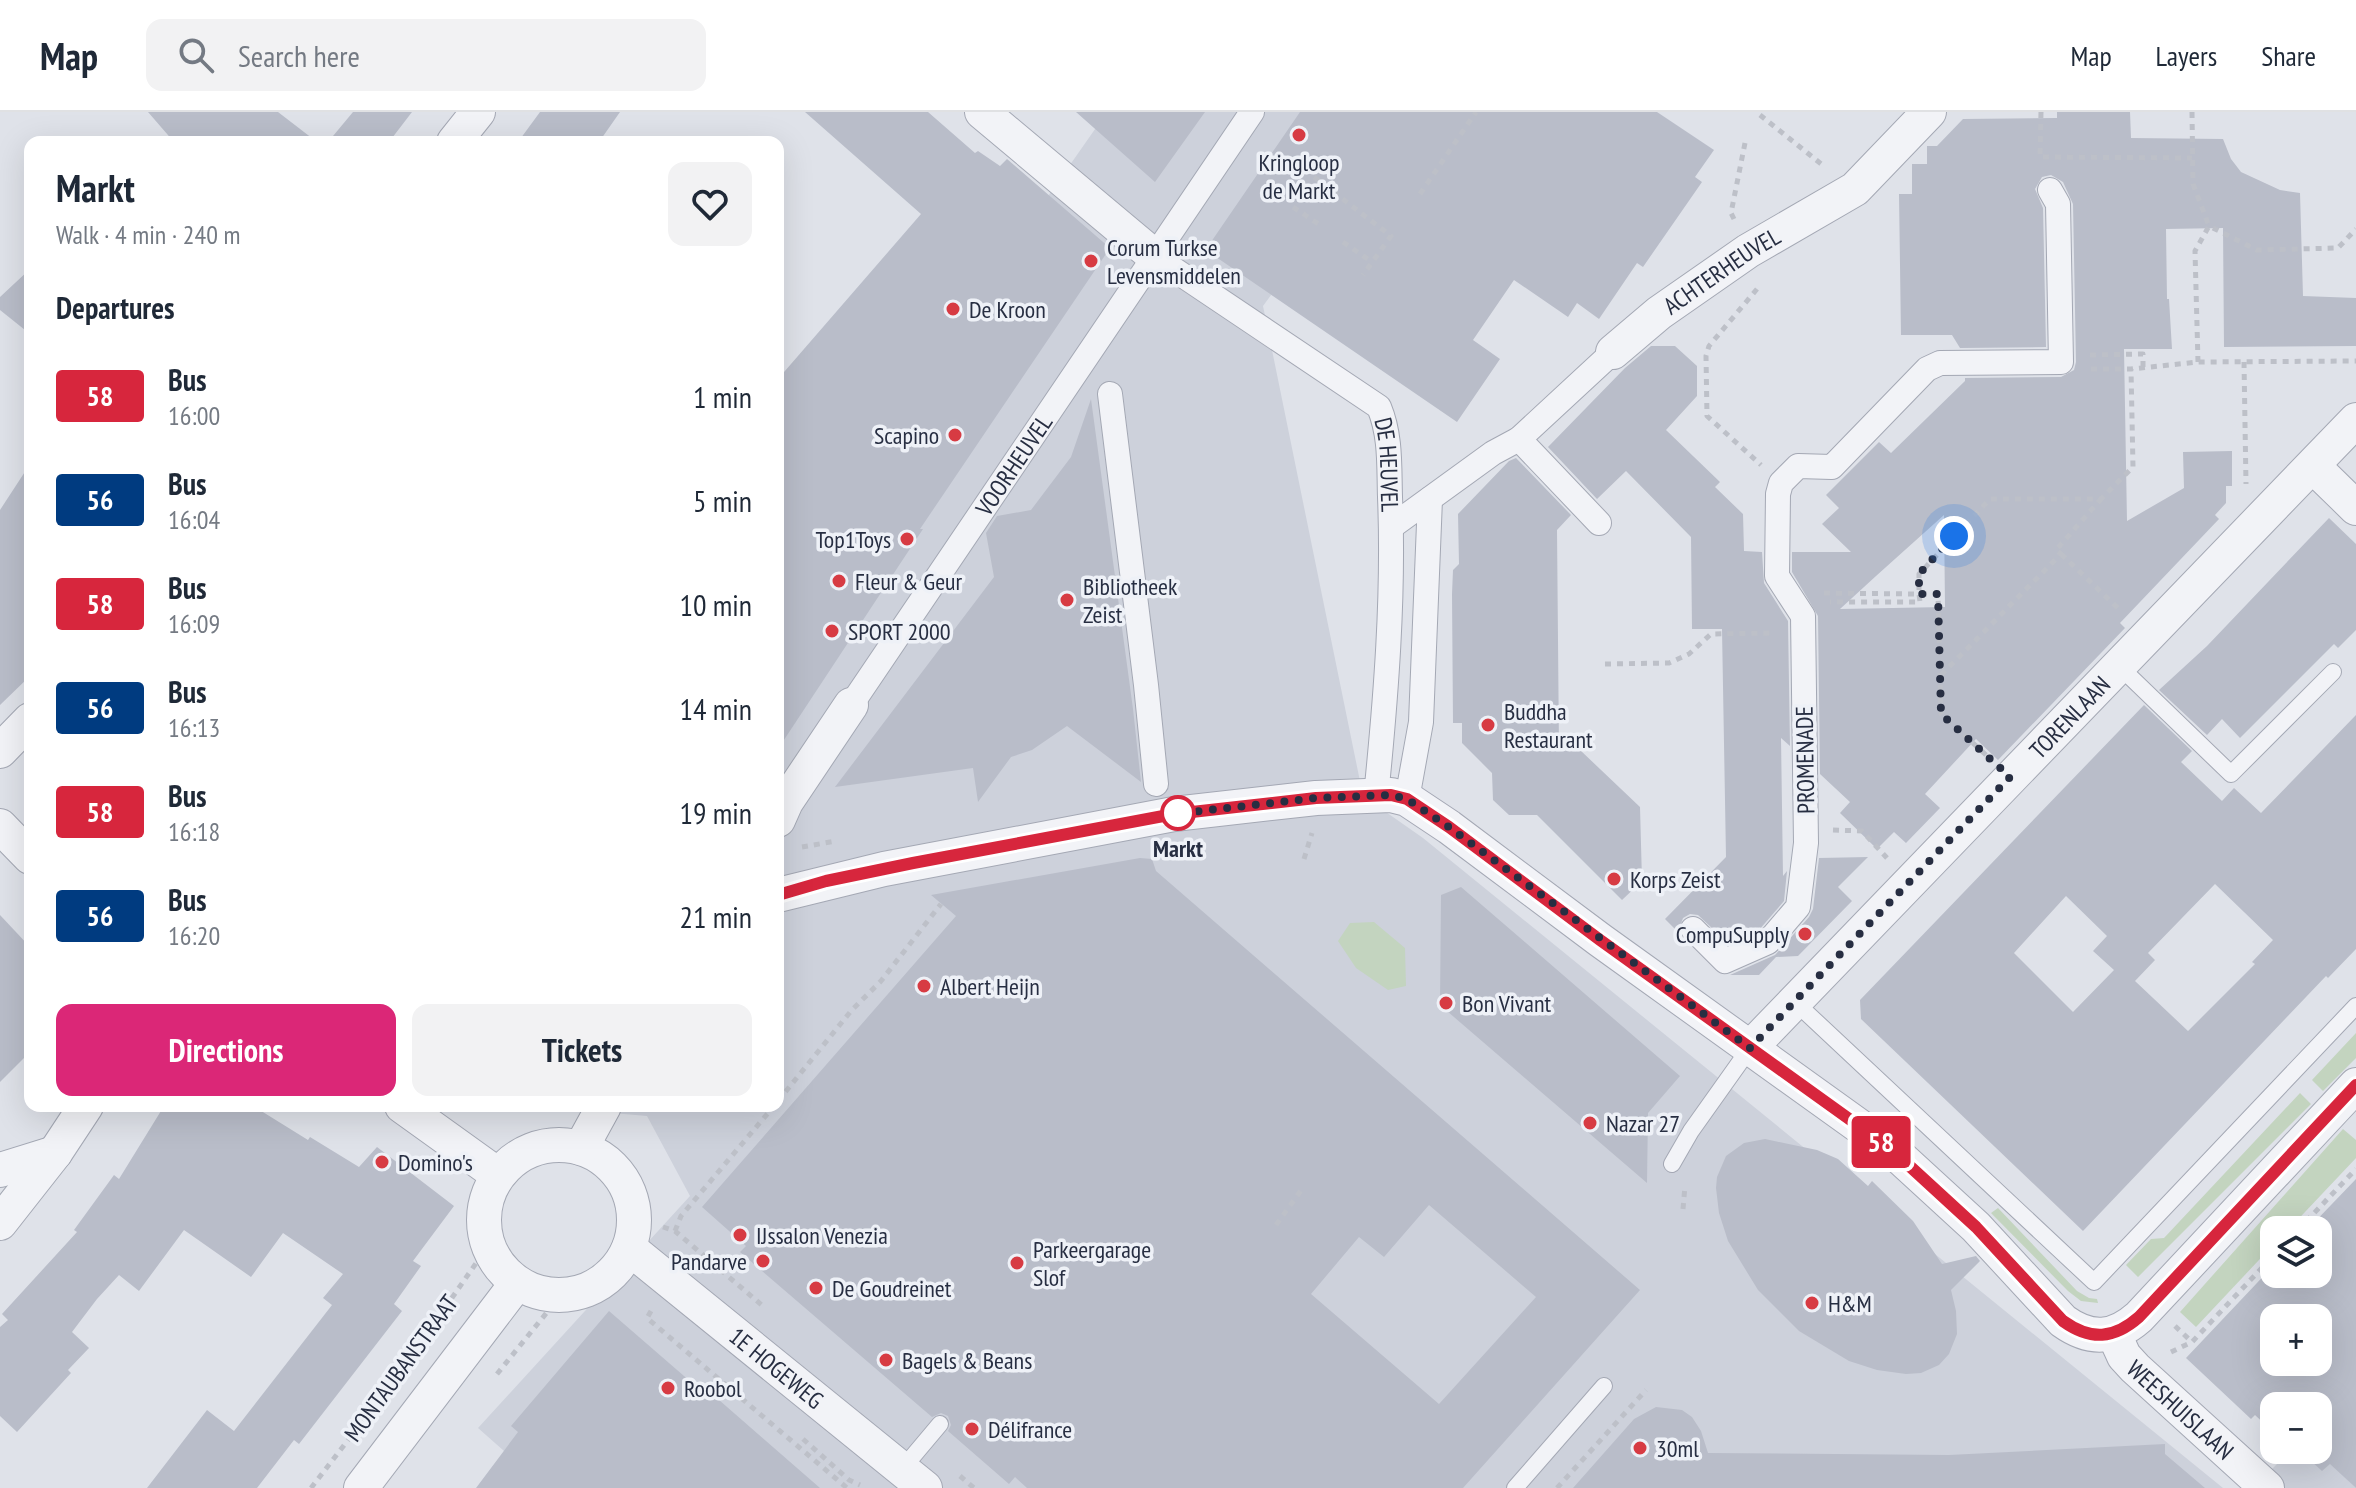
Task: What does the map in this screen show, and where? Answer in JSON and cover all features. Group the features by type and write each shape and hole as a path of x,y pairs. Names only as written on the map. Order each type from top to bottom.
{"street":[{"path":"459,136 478,112"},
{"path":"982,112 1154,256"},
{"name":"VOORHEUVEL","path":"784,806 1252,112"},
{"name":"ACHTERHEUVEL","path":"1391,527 1493,453 1519,439 1659,313 1748,251 1855,189 1929,112"},
{"path":"1781,483 1798,466 1832,467 1927,369 1940,363 2061,362 2058,204 2050,190"},
{"name":"DE HEUVEL","path":"1154,256 1379,407 1387,428 1391,527 1387,677 1392,797"},
{"path":"1110,394 1156,784"},
{"name":"TORENLAAN","path":"1750,1048 2356,420"},
{"path":"1519,439 1599,523"},
{"path":"2313,466 2356,508"},
{"name":"PROMENADE","path":"1693,929 1725,961 1768,942 1798,907 1806,843 1803,616 1777,576 1778,494 1781,483"},
{"path":"784,893 913,863 1174,814 1316,798 1392,797 1421,722 1430,499"},
{"path":"0,751 24,726"},
{"name":"WEESHUISLAAN","path":"1392,797 1449,827 1891,1149 1976,1227 2063,1321 2088,1333 2101,1336 2114,1334 2124,1356 2135,1368 2267,1488"},
{"path":"0,826 24,851"},
{"path":"2114,1334 2139,1317 2355,1089"},
{"path":"0,1223 55,1153 82,1112"},
{"path":"410,1112 498,1175"},
{"path":"581,1148 601,1112"},
{"path":"558,1144 581,1148 599,1156 624,1182 632,1200 634,1219 629,1248 611,1274 596,1285 561,1295 538,1292 517,1283 500,1267 488,1246 483,1217 485,1202 498,1175 514,1159 535,1148 558,1144"},
{"path":"0,1170 55,1153"},
{"name":"1E HOGEWEG","path":"629,1248 914,1478"},
{"name":"MONTAUBANSTRAAT","path":"361,1488 517,1283"}],"lane":[{"path":"2118,665 2231,774 2333,672"},
{"path":"1795,1002 2094,1282 2356,1006"},
{"path":"1672,1164 1691,1131 1750,1048"},
{"path":"1515,1488 1604,1386"},
{"path":"914,1478 940,1424"}],"path":[{"path":"1420,194 1476,112"},
{"path":"2041,112 2040,157 2192,158"},
{"path":"2192,112 2193,184 2209,226 2257,250 2338,248 2356,229"},
{"path":"1760,115 1789,139"},
{"path":"1746,138 1731,213 1748,251 1757,292 1709,346 1706,356 1707,416 1781,483"},
{"path":"1314,177 1391,236 1363,275"},
{"path":"1293,207 1320,225"},
{"path":"2198,362 2195,251 2209,226"},
{"path":"1343,242 1372,262"},
{"path":"2099,355 2143,354 2143,367"},
{"path":"2091,369 2131,369 2198,362 2356,361"},
{"path":"2244,362 2247,533"},
{"path":"2131,369 2133,467 2056,550 2147,635"},
{"path":"1832,602 1920,602 1919,574 1990,499 2101,499"},
{"path":"1940,675 2061,554"},
{"path":"1819,593 1938,594 1941,714 2010,777"},
{"path":"1605,664 1669,663 1689,654 1711,634 1769,633"},
{"path":"784,1094 851,1011 881,981 941,904"},
{"path":"675,1231 681,1216 769,1112"},
{"path":"2311,1216 2356,1169"},
{"path":"1276,1225 1302,1189"},
{"name":"MONTAUBANSTRAAT","path":"393,1382 488,1246"},
{"path":"2135,1368 2192,1342 2260,1270"},
{"path":"653,1307 647,1318 847,1488"},
{"path":"1557,1488 1646,1390"},
{"name":"MONTAUBANSTRAAT","path":"311,1488 375,1405"}],"shaded area":[{"path":"1107,112 1406,112 1263,306 1363,796 1423,838 2223,1488 546,1488 478,1428 690,1196 647,1116 600,1112 784,1112 784,616 1016,242"},
{"path":"2277,1464 2332,1464 2356,1488 2253,1488"}],"green space":[{"path":"1374,922 1405,948 1406,986 1388,990 1356,968 1338,941 1350,923"},
{"path":"2356,1033 2356,1058 2323,1091 2312,1080"},
{"path":"2300,1093 2311,1104 2138,1277 2126,1265 2151,1239 2164,1238"},
{"path":"2343,1129 2356,1140 2356,1158 2301,1216 2266,1216"},
{"path":"1998,1208 2077,1291 2097,1299 2098,1303 2081,1301 2068,1291 1991,1213"},
{"path":"2260,1222 2260,1259 2196,1327 2180,1312"}],"building":[{"path":"148,112 278,112 309,136 169,136"},
{"path":"353,112 412,112 394,136 333,136"},
{"path":"540,112 620,112 603,136 522,136"},
{"name":"De Kroon","path":"805,112 928,112 975,153 978,151 1000,166 1007,159 1110,248 920,529 923,529 784,740 784,372 921,214"},
{"path":"1076,112 1205,112 1155,182"},
{"path":"1300,112 1657,112 1714,150 1695,177 1702,182 1643,267 1637,263 1599,319 1577,303 1568,317 1514,280 1473,340 1500,359 1457,422 1216,257 1211,242"},
{"path":"2057,112 2130,112 2131,138 2223,139 2231,159 2241,172 2280,190 2300,193 2303,296 2356,298 2356,346 2224,347 2223,228 2166,229 2167,299 2172,349 2124,349 2127,521 2184,488 2183,452 2232,451 2232,486 2226,486 2226,503 2215,515 2219,519 2120,623 2125,628 1998,760 1976,739 1925,794 1940,808 1906,843 1894,832 1877,849 1840,813 1850,802 1820,774 1818,616 1792,572 1792,552 1851,552 1822,524 1839,508 1826,495 1879,442 1891,453 1965,378 2061,377 2074,370 2073,204 2063,182 2051,175 2042,177 2035,189 2043,208 2046,347 1960,348 1952,335 1901,335 1899,194 1912,194 1912,164 1927,164 1927,146 1937,146 1963,119 2057,118","holes":["1944,515 1945,607 1840,609"]},
{"path":"24,275 24,329 0,310 0,297"},
{"path":"1651,346 1675,346 1697,366 1697,396 1666,430 1720,482 1715,487 1743,514 1744,551 1762,552 1764,583 1788,621 1790,746 1781,738 1783,876 1787,871 1784,901 1759,930 1728,943 1698,915 1690,914 1683,918 1678,932 1665,919 1726,857 1722,629 1692,629 1691,537 1626,471 1597,499 1548,447 1625,368"},
{"path":"1091,399 1141,782 1067,726 1032,750 1011,757 978,802 973,768 835,787 994,577 986,533 997,516 1031,510 1071,457"},
{"path":"1516,458 1571,515 1557,530 1559,751 1580,750 1640,807 1642,881 1622,900 1537,815 1509,815 1493,800 1492,773 1462,743 1462,723 1453,723 1452,594 1453,570 1459,564 1458,514 1509,461"},
{"path":"24,473 24,682 0,705 0,510"},
{"path":"2329,518 2356,544 2356,630 2338,648 2334,644 2240,738 2222,719 2207,735 2159,690 2207,646"},
{"path":"2144,705 2192,751 2181,762 2222,801 2234,788 2261,813 2356,715 2356,949 2328,978 2326,976 2083,1231 1861,1019 1860,1000","holes":["2215,884 2273,940 2252,962 2255,964 2188,1031 2135,981 2155,960 2148,953","2066,896 2107,936 2093,951 2114,970 2073,1012 2014,953"]},
{"path":"1868,857 1838,887 1852,901 1798,956 1776,957 1759,975 1730,975 1775,955 1809,917 1813,909 1819,858"},
{"path":"1140,858 1152,859 1156,871 1640,1290 1463,1488 1027,1488 1015,1477 1009,1484 948,1431 951,1425 948,1416 941,1413 932,1417 740,1252 746,1246 702,1207 956,916 931,895","holes":["1429,1205 1536,1297 1439,1404 1311,1294 1359,1237 1384,1257"]},
{"path":"1461,887 1680,1076 1648,1113 1647,1183 1440,1005 1441,895"},
{"path":"0,915 24,941 24,1058 0,1082"},
{"path":"160,1112 263,1112 359,1167 377,1147 454,1206 413,1261 421,1266 394,1304 402,1311 299,1444 294,1440 257,1488 147,1488 207,1410 234,1431 332,1305 323,1298 343,1274 283,1233 251,1277 184,1230 139,1291 119,1275 97,1299 72,1332 89,1348 68,1370 71,1373 17,1432 0,1416 0,1327 8,1320 2,1314 77,1232 74,1230 114,1175 119,1179"},
{"path":"1765,1139 1817,1150 1838,1159 1868,1186 1872,1181 1913,1221 1942,1264 1976,1256 1980,1261 1951,1290 1957,1334 1949,1354 1939,1365 1921,1373 1906,1374 1877,1370 1849,1361 1799,1331 1758,1290 1728,1241 1719,1213 1716,1188 1726,1156 1744,1143"},
{"path":"2356,1179 2356,1488 2330,1464 2332,1392 2260,1392 2260,1420 2255,1415 2251,1419 2186,1358 2260,1280 2260,1288 2332,1288 2332,1216 2320,1216"},
{"path":"609,1311 699,1389 703,1386 820,1488 476,1488 518,1432 511,1426"},
{"path":"1656,1407 1682,1410 1692,1417 1701,1431 1708,1453 1949,1455 2165,1444 2165,1454 2205,1488 1573,1488 1634,1419"},
{"path":"2314,1464 2330,1464 2322,1471"}],"bus line":[{"name":"58","path":"784,893 826,881 972,851 1174,814 1316,798 1391,795 1407,799 1891,1149 1976,1227 2063,1321 2073,1328 2101,1336 2128,1327 2139,1317 2356,1085"}],"place":[{"name":"Kringloop de Markt","path":"1299,135"},
{"name":"Corum Turkse Levensmiddelen","path":"1091,261"},
{"name":"De Kroon","path":"953,309"},
{"name":"Scapino","path":"955,435"},
{"name":"Top1Toys","path":"907,539"},
{"name":"Fleur & Geur","path":"839,581"},
{"name":"Bibliotheek Zeist","path":"1067,600"},
{"name":"SPORT 2000","path":"832,631"},
{"name":"Buddha Restaurant","path":"1488,725"},
{"name":"Markt","path":"1178,813"},
{"name":"Korps Zeist","path":"1614,879"},
{"name":"CompuSupply","path":"1805,934"},
{"name":"Albert Heijn","path":"924,986"},
{"name":"Bon Vivant","path":"1446,1003"},
{"name":"Nazar 27","path":"1590,1123"},
{"name":"Domino's","path":"382,1162"},
{"name":"IJssalon Venezia","path":"740,1235"},
{"name":"Pandarve","path":"763,1261"},
{"name":"Parkeergarage Slof","path":"1017,1263"},
{"name":"De Goudreinet","path":"816,1288"},
{"name":"H&M","path":"1812,1303"},
{"name":"Bagels & Beans","path":"886,1360"},
{"name":"Roobol","path":"668,1388"},
{"name":"Délifrance","path":"972,1429"},
{"name":"30ml","path":"1640,1448"}],"route":[{"path":"1178,813 1174,814 1316,798 1391,795 1407,799 1750,1048 2010,777 1941,714 1938,594 1919,594 1919,574 1954,536"}]}
